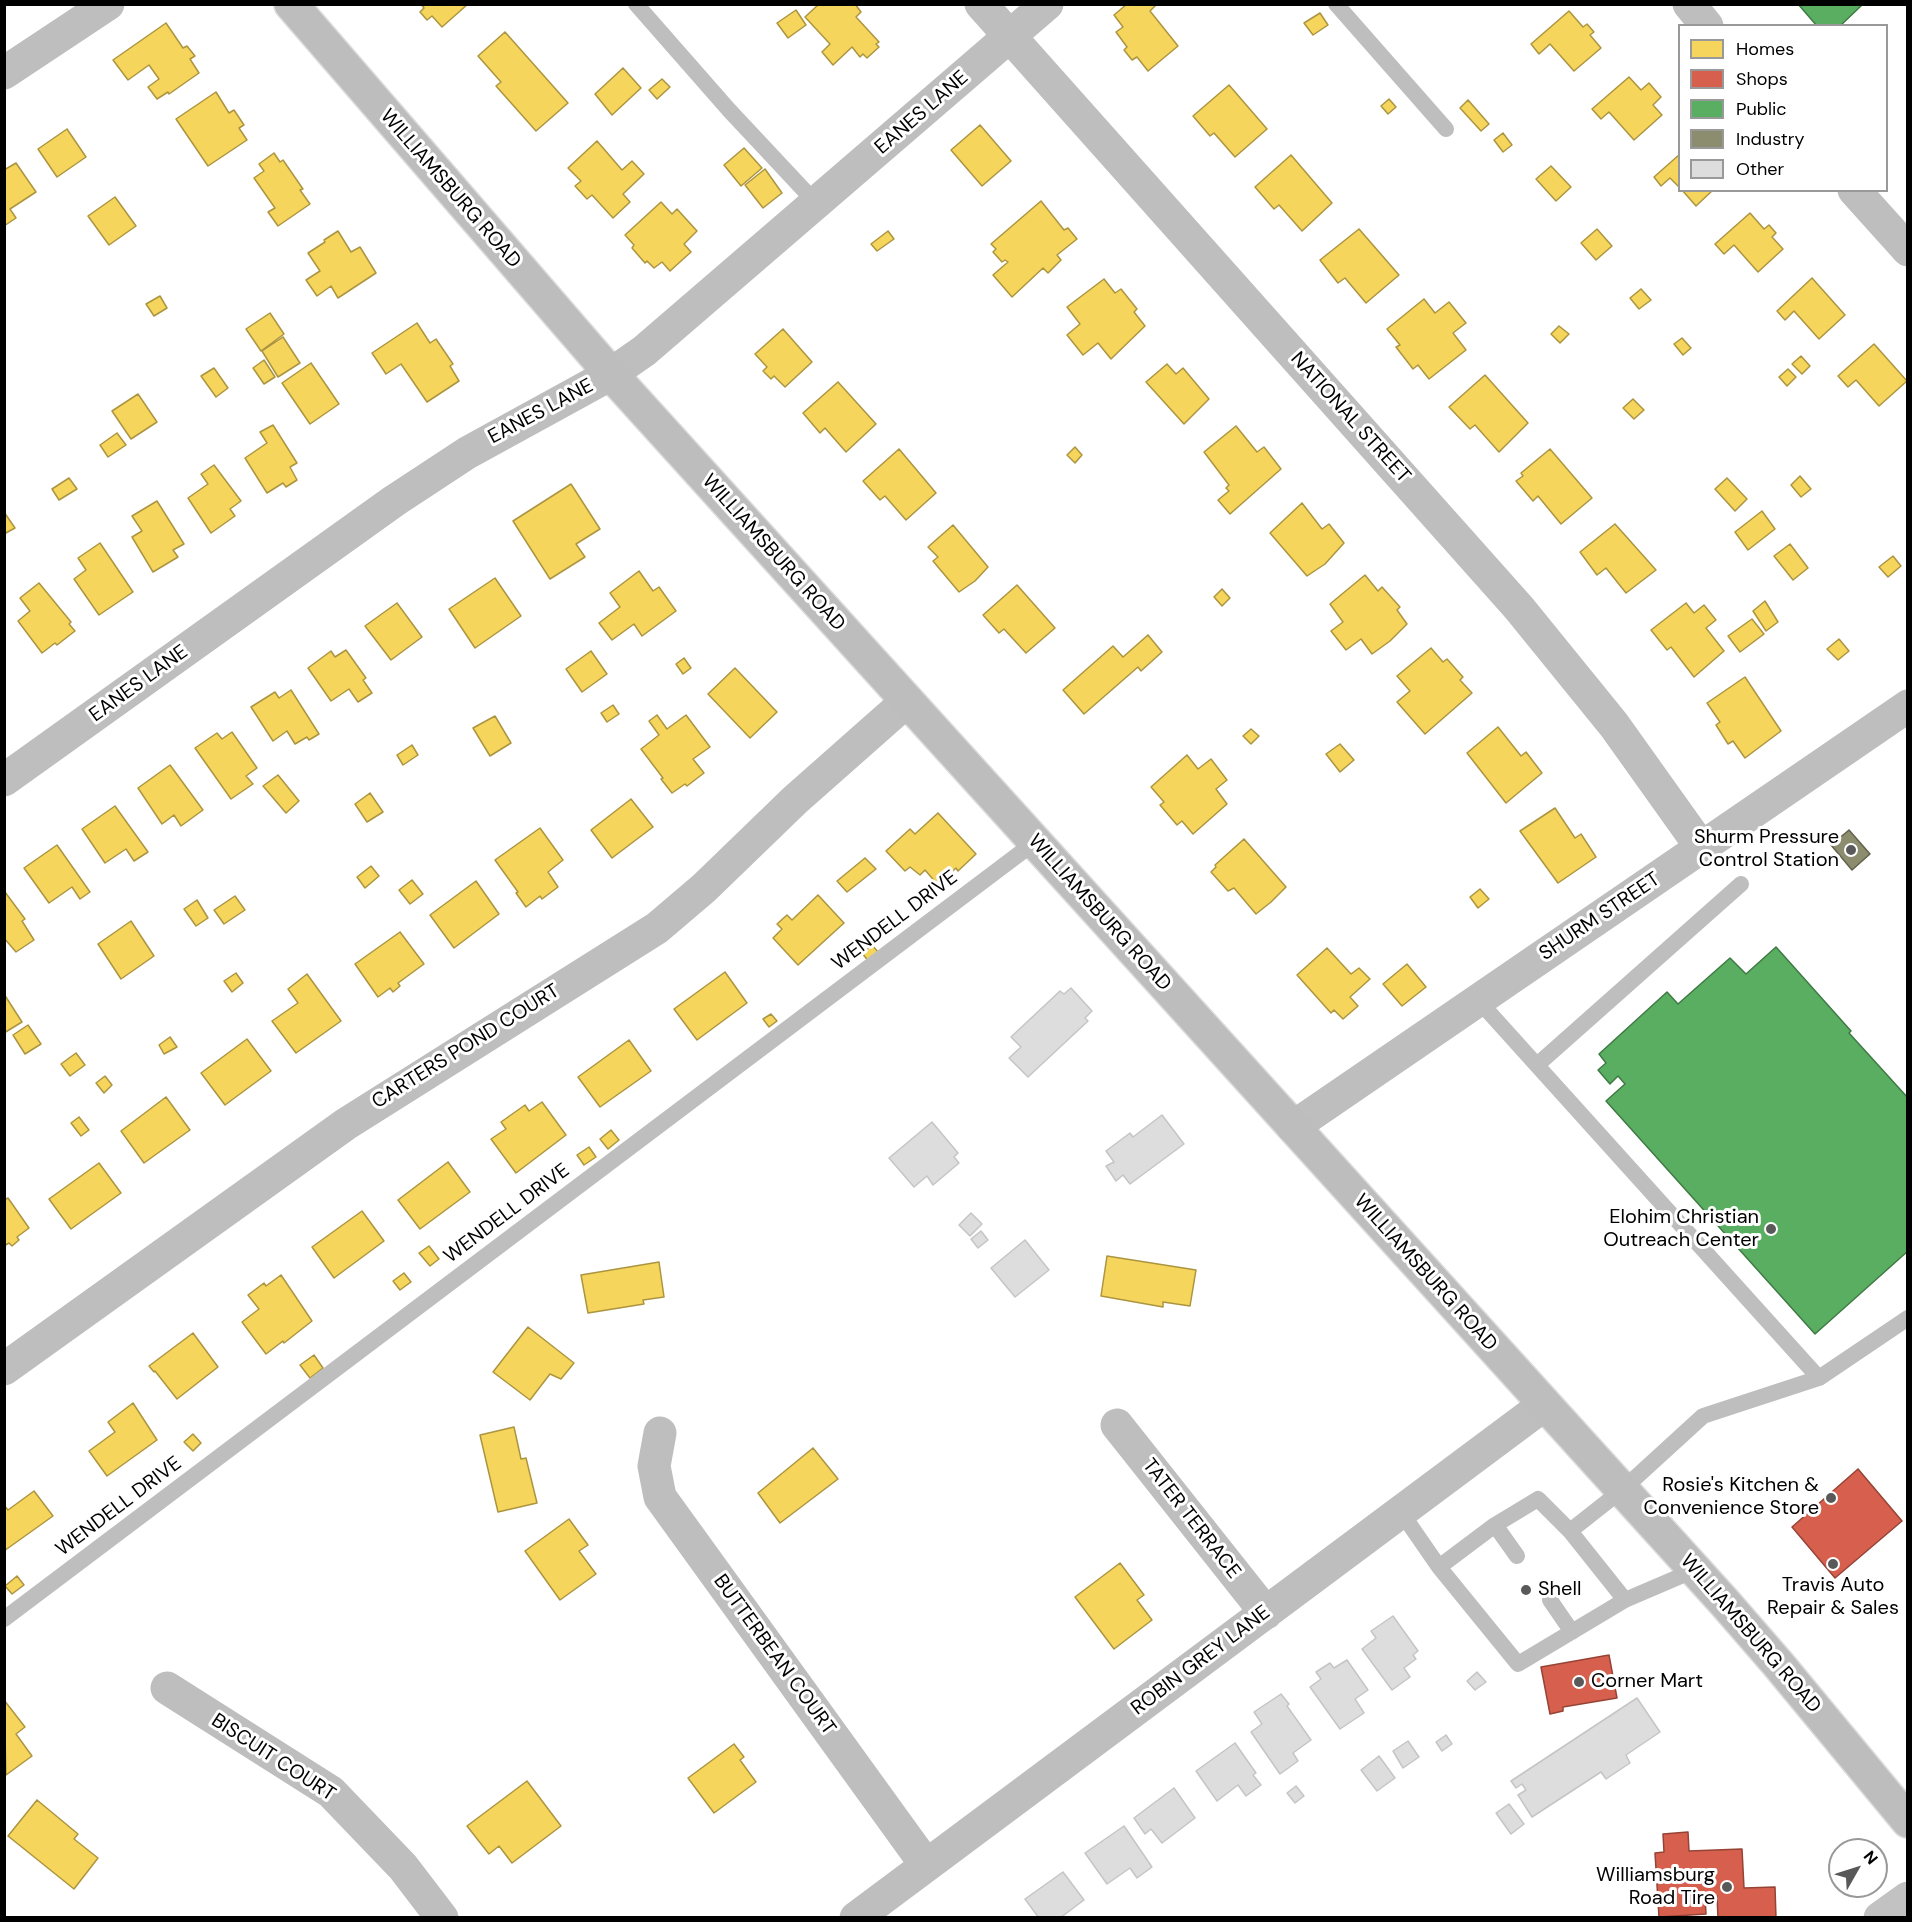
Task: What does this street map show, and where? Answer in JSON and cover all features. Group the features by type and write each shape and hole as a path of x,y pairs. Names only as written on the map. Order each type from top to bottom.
{"main road":[{"name":"WILLIAMSBURG ROAD","path":"291,4 611,374 1695,1570 1778,1664 1908,1821"},
{"path":"1880,1917 1908,1898"}],"street":[{"path":"4,74 108,4"},
{"name":"NATIONAL STREET","path":"981,4 1520,608 1614,725 1701,848"},
{"name":"EANES LANE","path":"4,780 394,501 467,453 611,374 644,351 1047,4"},
{"path":"1689,4 1705,24"},
{"path":"1856,192 1908,250"},
{"name":"CARTERS POND COURT","path":"4,1369 346,1124 657,928 704,888 795,800 907,701"},
{"name":"SHURM STREET","path":"1293,1127 1908,706"},
{"name":"ROBIN GREY LANE","path":"856,1917 1544,1405"},
{"name":"TATER TERRACE","path":"1117,1425 1266,1613"},
{"name":"BUTTERBEAN COURT","path":"660,1433 654,1467 660,1497 926,1865"},
{"name":"BISCUIT COURT","path":"167,1689 331,1792 403,1867 442,1917"}],"lane":[{"path":"636,4 729,110 817,204"},
{"path":"1336,4 1446,129"},
{"name":"WENDELL DRIVE","path":"4,1619 1035,842"},
{"path":"1537,1065 1740,884"},
{"path":"1478,1000 1819,1378"},
{"path":"1570,1532 1622,1490 1703,1416 1819,1378 1908,1318"},
{"path":"1439,1567 1495,1526 1539,1499 1570,1532 1625,1600"},
{"path":"1401,1512 1439,1567 1518,1664 1625,1600 1695,1570"},
{"path":"1495,1526 1517,1556"},
{"path":"1550,1600 1572,1632"}],"building: Homes":[{"path":"421,4 468,4 442,27 432,16 427,20 420,12 424,8"},
{"path":"819,4 855,4 861,12 856,17 879,42 876,44 879,47 867,58 863,54 860,57 852,47 833,65 822,52 830,44 805,17"},
{"path":"1127,4 1157,4 1150,11 1178,46 1148,71 1137,57 1132,60 1124,50 1127,47 1116,32 1123,27 1114,15"},
{"path":"796,10 806,25 788,38 777,23"},
{"path":"1569,11 1583,27 1587,24 1594,32 1590,35 1601,48 1574,71 1550,44 1539,54 1531,44"},
{"path":"1320,13 1328,25 1313,35 1304,23"},
{"path":"166,23 183,48 187,46 195,56 190,59 199,73 169,94 168,92 157,99 148,87 159,79 149,65 128,80 113,60"},
{"path":"505,32 568,103 536,131 496,86 501,82 478,56"},
{"path":"623,68 641,88 612,115 595,94"},
{"path":"1629,77 1641,90 1649,83 1661,97 1653,105 1662,115 1634,140 1609,112 1601,119 1592,109"},
{"path":"662,79 670,87 657,99 649,90"},
{"path":"1229,85 1267,129 1235,157 1214,133 1210,136 1193,116"},
{"path":"216,92 229,113 234,110 244,125 239,128 247,140 208,166 176,119"},
{"path":"1389,99 1396,107 1388,114 1381,106"},
{"path":"1468,100 1489,124 1481,131 1460,108"},
{"path":"980,125 1011,161 982,186 951,150"},
{"path":"67,129 86,157 57,177 38,149"},
{"path":"1503,133 1512,145 1503,152 1494,140"},
{"path":"597,141 622,170 632,161 644,174 623,194 630,202 613,218 592,195 587,199 575,186 581,181 568,168"},
{"path":"744,148 762,168 741,186 724,165"},
{"path":"274,153 280,162 283,160 303,189 300,190 310,204 278,226 268,212 275,208 254,178 264,171 259,164"},
{"path":"1291,155 1332,203 1302,231 1279,205 1274,209 1255,187"},
{"path":"1678,156 1678,186 1670,178 1661,186 1654,177"},
{"path":"16,163 36,192 10,209 16,218 4,226 4,170"},
{"path":"1551,166 1571,187 1556,201 1536,179"},
{"path":"765,169 782,193 763,208 745,185"},
{"path":"1684,192 1711,192 1696,206"},
{"path":"115,197 136,226 109,245 88,216"},
{"path":"1041,201 1064,230 1068,228 1077,239 1057,255 1061,260 1048,273 1043,268 1012,297 993,275 1008,262 1005,260 1002,262 993,252 996,249 991,244"},
{"path":"661,202 672,214 677,209 697,231 684,244 691,252 670,271 662,262 654,268 647,261 645,263 632,248 634,245 625,235"},
{"path":"1750,213 1764,229 1769,225 1776,233 1772,237 1783,249 1758,272 1734,245 1724,254 1715,244"},
{"path":"1359,229 1399,275 1366,303 1345,278 1338,283 1320,260"},
{"path":"1597,229 1612,246 1596,260 1581,243"},
{"path":"338,231 351,252 360,247 376,273 338,298 331,286 317,296 306,280 320,271 308,253"},
{"path":"888,231 894,239 877,251 871,244"},
{"path":"1812,278 1845,315 1819,339 1794,311 1785,320 1777,311"},
{"path":"1104,279 1115,293 1121,289 1137,309 1134,312 1145,326 1111,359 1098,343 1083,355 1067,335 1080,324 1067,307"},
{"path":"1641,289 1651,300 1639,309 1630,298"},
{"path":"160,296 167,308 154,316 146,304"},
{"path":"1424,299 1435,313 1449,302 1466,323 1453,333 1466,350 1429,379 1418,365 1413,369 1396,347 1400,345 1387,329"},
{"path":"270,313 284,334 261,351 246,329"},
{"path":"417,323 430,343 436,339 453,364 450,366 459,381 427,402 401,364 386,374 372,353"},
{"path":"1559,326 1569,334 1560,343 1551,334"},
{"path":"783,329 812,362 785,387 774,376 771,379 763,371 767,367 755,354"},
{"path":"283,337 300,363 278,377 262,351"},
{"path":"1682,338 1691,348 1683,355 1674,344"},
{"path":"1874,344 1907,381 1879,406 1856,380 1848,387 1838,376"},
{"path":"1801,356 1810,366 1802,374 1792,364"},
{"path":"264,360 275,377 264,384 253,368"},
{"path":"311,363 339,404 310,424 282,383"},
{"path":"1167,364 1176,374 1183,368 1209,399 1184,424 1146,382"},
{"path":"214,368 228,388 216,397 201,376"},
{"path":"1788,369 1796,377 1787,386 1779,377"},
{"path":"1485,375 1528,423 1499,452 1475,425 1470,429 1449,407"},
{"path":"838,382 876,424 846,452 825,428 820,433 803,413"},
{"path":"138,394 157,422 131,439 112,411"},
{"path":"1633,399 1644,410 1634,419 1623,408"},
{"path":"273,425 297,463 290,467 297,480 286,487 283,483 267,493 245,458 267,443 260,432"},
{"path":"1236,426 1257,452 1264,447 1281,469 1230,514 1218,500 1229,491 1226,488 1229,485 1204,452"},
{"path":"117,433 126,445 108,457 100,445"},
{"path":"1075,447 1082,455 1075,463 1067,455"},
{"path":"899,449 936,493 906,520 885,496 880,500 863,481"},
{"path":"1550,449 1592,498 1561,524 1538,496 1533,501 1516,481 1523,476 1521,473"},
{"path":"214,465 241,501 230,509 235,516 211,533 188,498 208,484 201,474"},
{"path":"1800,476 1811,489 1801,497 1791,485"},
{"path":"69,478 77,489 59,500 52,489"},
{"path":"1727,478 1747,499 1735,511 1715,489"},
{"path":"571,484 600,529 576,544 585,557 550,579 513,521"},
{"path":"157,501 184,544 173,550 178,557 153,572 132,537 142,531 132,516"},
{"path":"1302,503 1322,529 1329,524 1344,543 1325,564 1307,576 1270,533"},
{"path":"1762,511 1775,529 1748,550 1735,532"},
{"path":"4,512 15,528 4,534"},
{"path":"1615,524 1656,570 1626,593 1606,568 1597,575 1580,552"},
{"path":"953,525 988,567 975,581 959,592 933,561 938,557 928,547"},
{"path":"100,543 133,592 99,615 74,579 86,570 78,558"},
{"path":"1790,544 1808,568 1793,580 1774,556"},
{"path":"1893,556 1901,566 1888,577 1879,567"},
{"path":"639,571 653,591 659,587 676,611 642,636 634,624 612,640 599,623 620,607 610,593"},
{"path":"1365,575 1378,591 1382,587 1400,607 1397,610 1407,624 1390,641 1372,654 1361,639 1346,650 1331,631 1343,622 1330,604"},
{"path":"495,578 521,616 475,648 449,609"},
{"path":"39,583 71,622 69,624 75,631 42,653 18,621 30,611 20,598"},
{"path":"1017,585 1055,628 1026,653 1004,629 999,633 983,615"},
{"path":"1222,589 1230,598 1222,606 1214,597"},
{"path":"1765,601 1778,622 1766,631 1753,611"},
{"path":"397,603 422,637 391,660 365,626"},
{"path":"1686,603 1694,613 1704,605 1716,620 1706,628 1724,651 1694,677 1671,647 1667,650 1651,630"},
{"path":"1752,619 1764,634 1740,652 1728,636"},
{"path":"1148,635 1162,652 1141,671 1138,667 1084,714 1063,690 1113,646 1123,657"},
{"path":"1839,639 1849,651 1838,660 1827,649"},
{"path":"1431,648 1443,662 1447,659 1463,677 1460,680 1472,693 1425,734 1397,702 1410,691 1397,676"},
{"path":"346,650 366,678 363,680 372,693 358,702 349,689 331,701 308,668 331,651 335,657"},
{"path":"591,651 607,674 582,692 566,669"},
{"path":"684,658 691,668 683,674 676,664"},
{"path":"735,668 777,712 750,738 708,694"},
{"path":"1745,677 1781,731 1745,758 1733,741 1728,744 1716,725 1720,722 1707,703"},
{"path":"291,690 319,734 309,740 307,737 295,744 287,731 273,741 251,707 275,692 279,698"},
{"path":"613,705 619,714 607,722 601,713"},
{"path":"657,715 667,729 686,715 710,747 693,759 704,773 687,786 685,784 672,793 641,749 659,735 649,721"},
{"path":"495,716 511,743 490,756 473,728"},
{"path":"1498,727 1521,756 1526,752 1542,773 1506,803 1467,753"},
{"path":"1251,729 1259,736 1251,744 1243,736"},
{"path":"232,732 257,768 246,776 253,784 231,799 195,748 217,733 222,739"},
{"path":"1340,744 1354,760 1340,772 1326,754"},
{"path":"412,745 418,755 403,765 397,755"},
{"path":"1187,755 1198,769 1211,759 1227,780 1216,789 1227,804 1193,834 1182,821 1177,825 1160,805 1164,802 1151,787"},
{"path":"170,765 203,810 181,826 174,815 162,824 138,788"},
{"path":"278,775 299,801 286,813 263,786"},
{"path":"370,793 383,812 367,822 355,804"},
{"path":"631,799 653,827 612,858 591,830"},
{"path":"115,806 148,852 134,861 126,849 105,863 82,829"},
{"path":"1555,808 1575,838 1581,834 1596,857 1558,883 1520,831"},
{"path":"938,813 976,854 938,885 925,870 920,875 910,867 905,871 886,851 910,829 915,834"},
{"path":"540,828 563,860 548,872 558,887 542,899 540,896 526,907 495,860"},
{"path":"1244,839 1286,887 1256,914 1234,888 1228,891 1211,872 1216,867 1215,865"},
{"path":"57,845 90,892 80,899 72,887 49,903 24,868"},
{"path":"865,858 876,869 847,892 837,881"},
{"path":"371,866 379,876 365,888 357,877"},
{"path":"412,880 423,894 410,904 399,890"},
{"path":"476,881 499,914 454,948 430,915"},
{"path":"1480,889 1489,899 1478,908 1470,897"},
{"path":"5,892 25,919 22,921 34,940 16,952 4,938"},
{"path":"818,895 844,923 798,965 773,938 782,929 777,924 787,915 792,920"},
{"path":"235,896 245,910 224,924 214,910"},
{"path":"197,900 208,918 196,926 184,909"},
{"path":"131,921 154,956 121,979 98,944"},
{"path":"400,932 424,964 398,983 400,986 393,992 390,988 378,997 355,964"},
{"path":"872,945 879,953 869,962 862,953"},
{"path":"1327,948 1351,974 1359,968 1370,979 1350,997 1358,1006 1343,1019 1334,1010 1331,1013 1297,975"},
{"path":"1407,964 1426,987 1402,1006 1383,984"},
{"path":"725,972 747,1003 697,1040 674,1009"},
{"path":"236,973 243,983 232,992 224,981"},
{"path":"307,974 341,1021 296,1053 272,1021 298,1003 288,989"},
{"path":"4,994 22,1022 4,1033"},
{"path":"771,1014 777,1021 769,1027 763,1019"},
{"path":"28,1025 41,1044 25,1054 13,1035"},
{"path":"170,1037 177,1047 164,1054 159,1045"},
{"path":"247,1039 271,1071 225,1105 201,1073"},
{"path":"629,1040 651,1071 600,1107 578,1077"},
{"path":"76,1053 85,1065 70,1076 61,1064"},
{"path":"105,1076 112,1085 104,1093 96,1083"},
{"path":"166,1097 190,1130 144,1163 121,1131"},
{"path":"542,1102 566,1135 516,1173 491,1139 506,1129 501,1122 525,1105 529,1111"},
{"path":"79,1117 89,1130 81,1136 71,1123"},
{"path":"611,1130 619,1140 608,1149 600,1139"},
{"path":"589,1147 596,1157 584,1165 577,1155"},
{"path":"448,1162 470,1192 420,1229 398,1200"},
{"path":"99,1163 121,1193 71,1229 49,1199"},
{"path":"8,1198 29,1228 17,1237 19,1240 12,1246 9,1243 4,1246 4,1200"},
{"path":"362,1211 384,1241 334,1278 312,1247"},
{"path":"429,1246 439,1259 430,1266 419,1253"},
{"path":"1107,1256 1196,1270 1190,1306 1163,1302 1163,1307 1101,1296"},
{"path":"659,1262 664,1297 643,1300 644,1304 588,1313 581,1275"},
{"path":"404,1273 411,1282 400,1290 393,1281"},
{"path":"281,1275 312,1321 266,1354 242,1322 259,1309 248,1295 264,1283 266,1286"},
{"path":"528,1327 574,1363 561,1379 550,1374 530,1400 493,1372"},
{"path":"193,1333 218,1367 177,1399 149,1366"},
{"path":"314,1355 323,1368 310,1378 300,1365"},
{"path":"133,1403 157,1440 107,1476 89,1451 115,1432 108,1422"},
{"path":"514,1427 521,1459 526,1458 537,1503 498,1512 480,1435"},
{"path":"193,1434 201,1443 193,1451 184,1442"},
{"path":"813,1448 838,1479 780,1523 758,1493"},
{"path":"34,1491 53,1516 4,1551 4,1505 8,1510"},
{"path":"569,1519 588,1545 579,1551 596,1574 560,1600 525,1551"},
{"path":"1120,1563 1144,1595 1137,1600 1152,1620 1114,1649 1075,1597"},
{"path":"17,1576 24,1585 12,1594 5,1586"},
{"path":"4,1700 25,1727 16,1734 32,1756 6,1775"},
{"path":"734,1744 744,1757 740,1760 756,1782 714,1813 688,1778"},
{"path":"527,1781 561,1826 512,1863 499,1846 489,1854 467,1826"},
{"path":"37,1800 78,1834 74,1839 98,1858 74,1889 8,1836"}],"building: Shops":[{"path":"1858,1469 1902,1521 1835,1578 1792,1527"},
{"name":"Corner Mart","path":"1609,1655 1617,1698 1563,1707 1563,1711 1550,1714 1541,1667"},
{"path":"1688,1832 1689,1851 1742,1849 1744,1888 1775,1887 1776,1918 1718,1918 1717,1896 1705,1897 1706,1914 1659,1917 1655,1853 1664,1852 1663,1834"}],"building: Public":[{"path":"1798,4 1862,5 1842,24 1815,24"},
{"path":"1776,947 1908,1098 1908,1251 1815,1334 1606,1101 1625,1084 1618,1076 1610,1084 1598,1070 1606,1063 1599,1054 1667,992 1678,1004 1730,958 1746,974"}],"building: Industry":[{"name":"Shurm Pressure Control Station","path":"1849,830 1870,854 1852,870 1831,845"}],"building: Other":[{"path":"1071,988 1092,1011 1085,1018 1088,1021 1028,1077 1009,1058 1021,1047 1011,1037 1060,991 1064,994"},
{"path":"1162,1115 1184,1144 1130,1184 1123,1175 1116,1181 1106,1166 1114,1162 1106,1151 1130,1133 1133,1137"},
{"path":"932,1122 958,1153 954,1157 959,1163 933,1185 927,1176 914,1187 889,1158"},
{"path":"971,1213 982,1224 970,1236 959,1225"},
{"path":"981,1231 988,1240 978,1248 971,1239"},
{"path":"1025,1240 1049,1270 1015,1297 991,1268"},
{"path":"1393,1616 1418,1651 1413,1655 1416,1659 1404,1668 1410,1677 1392,1690 1362,1649 1376,1638 1371,1631"},
{"path":"1347,1660 1368,1690 1355,1699 1364,1713 1340,1729 1310,1687 1321,1679 1316,1672 1330,1663 1334,1668"},
{"path":"1477,1672 1486,1682 1475,1690 1467,1681"},
{"path":"1281,1694 1311,1740 1293,1753 1298,1761 1280,1774 1251,1732 1262,1724 1254,1712"},
{"path":"1637,1698 1660,1732 1626,1755 1630,1763 1606,1779 1601,1772 1532,1817 1518,1795 1526,1790 1522,1784 1516,1788 1511,1781"},
{"path":"1446,1735 1452,1744 1442,1751 1436,1742"},
{"path":"1408,1741 1419,1757 1403,1768 1393,1751"},
{"path":"1235,1743 1256,1773 1253,1775 1261,1785 1246,1796 1238,1785 1217,1801 1196,1771"},
{"path":"1379,1756 1395,1778 1377,1791 1361,1770"},
{"path":"1296,1786 1304,1796 1295,1803 1287,1793"},
{"path":"1174,1788 1195,1818 1162,1843 1151,1829 1145,1834 1134,1818"},
{"path":"1509,1804 1524,1824 1511,1834 1496,1813"},
{"path":"1124,1826 1152,1867 1137,1878 1130,1868 1107,1884 1085,1853"},
{"path":"1063,1872 1084,1900 1060,1918 1039,1918 1025,1899"}],"place":[{"name":"Shurm Pressure Control Station","path":"1851,850"},
{"name":"Elohim Christian Outreach Center","path":"1771,1229"},
{"name":"Rosie's Kitchen & Convenience Store","path":"1831,1498"},
{"name":"Travis Auto Repair & Sales","path":"1833,1564"},
{"name":"Shell","path":"1526,1590"},
{"name":"Corner Mart","path":"1579,1682"},
{"name":"Williamsburg Road Tire","path":"1727,1887"}]}
